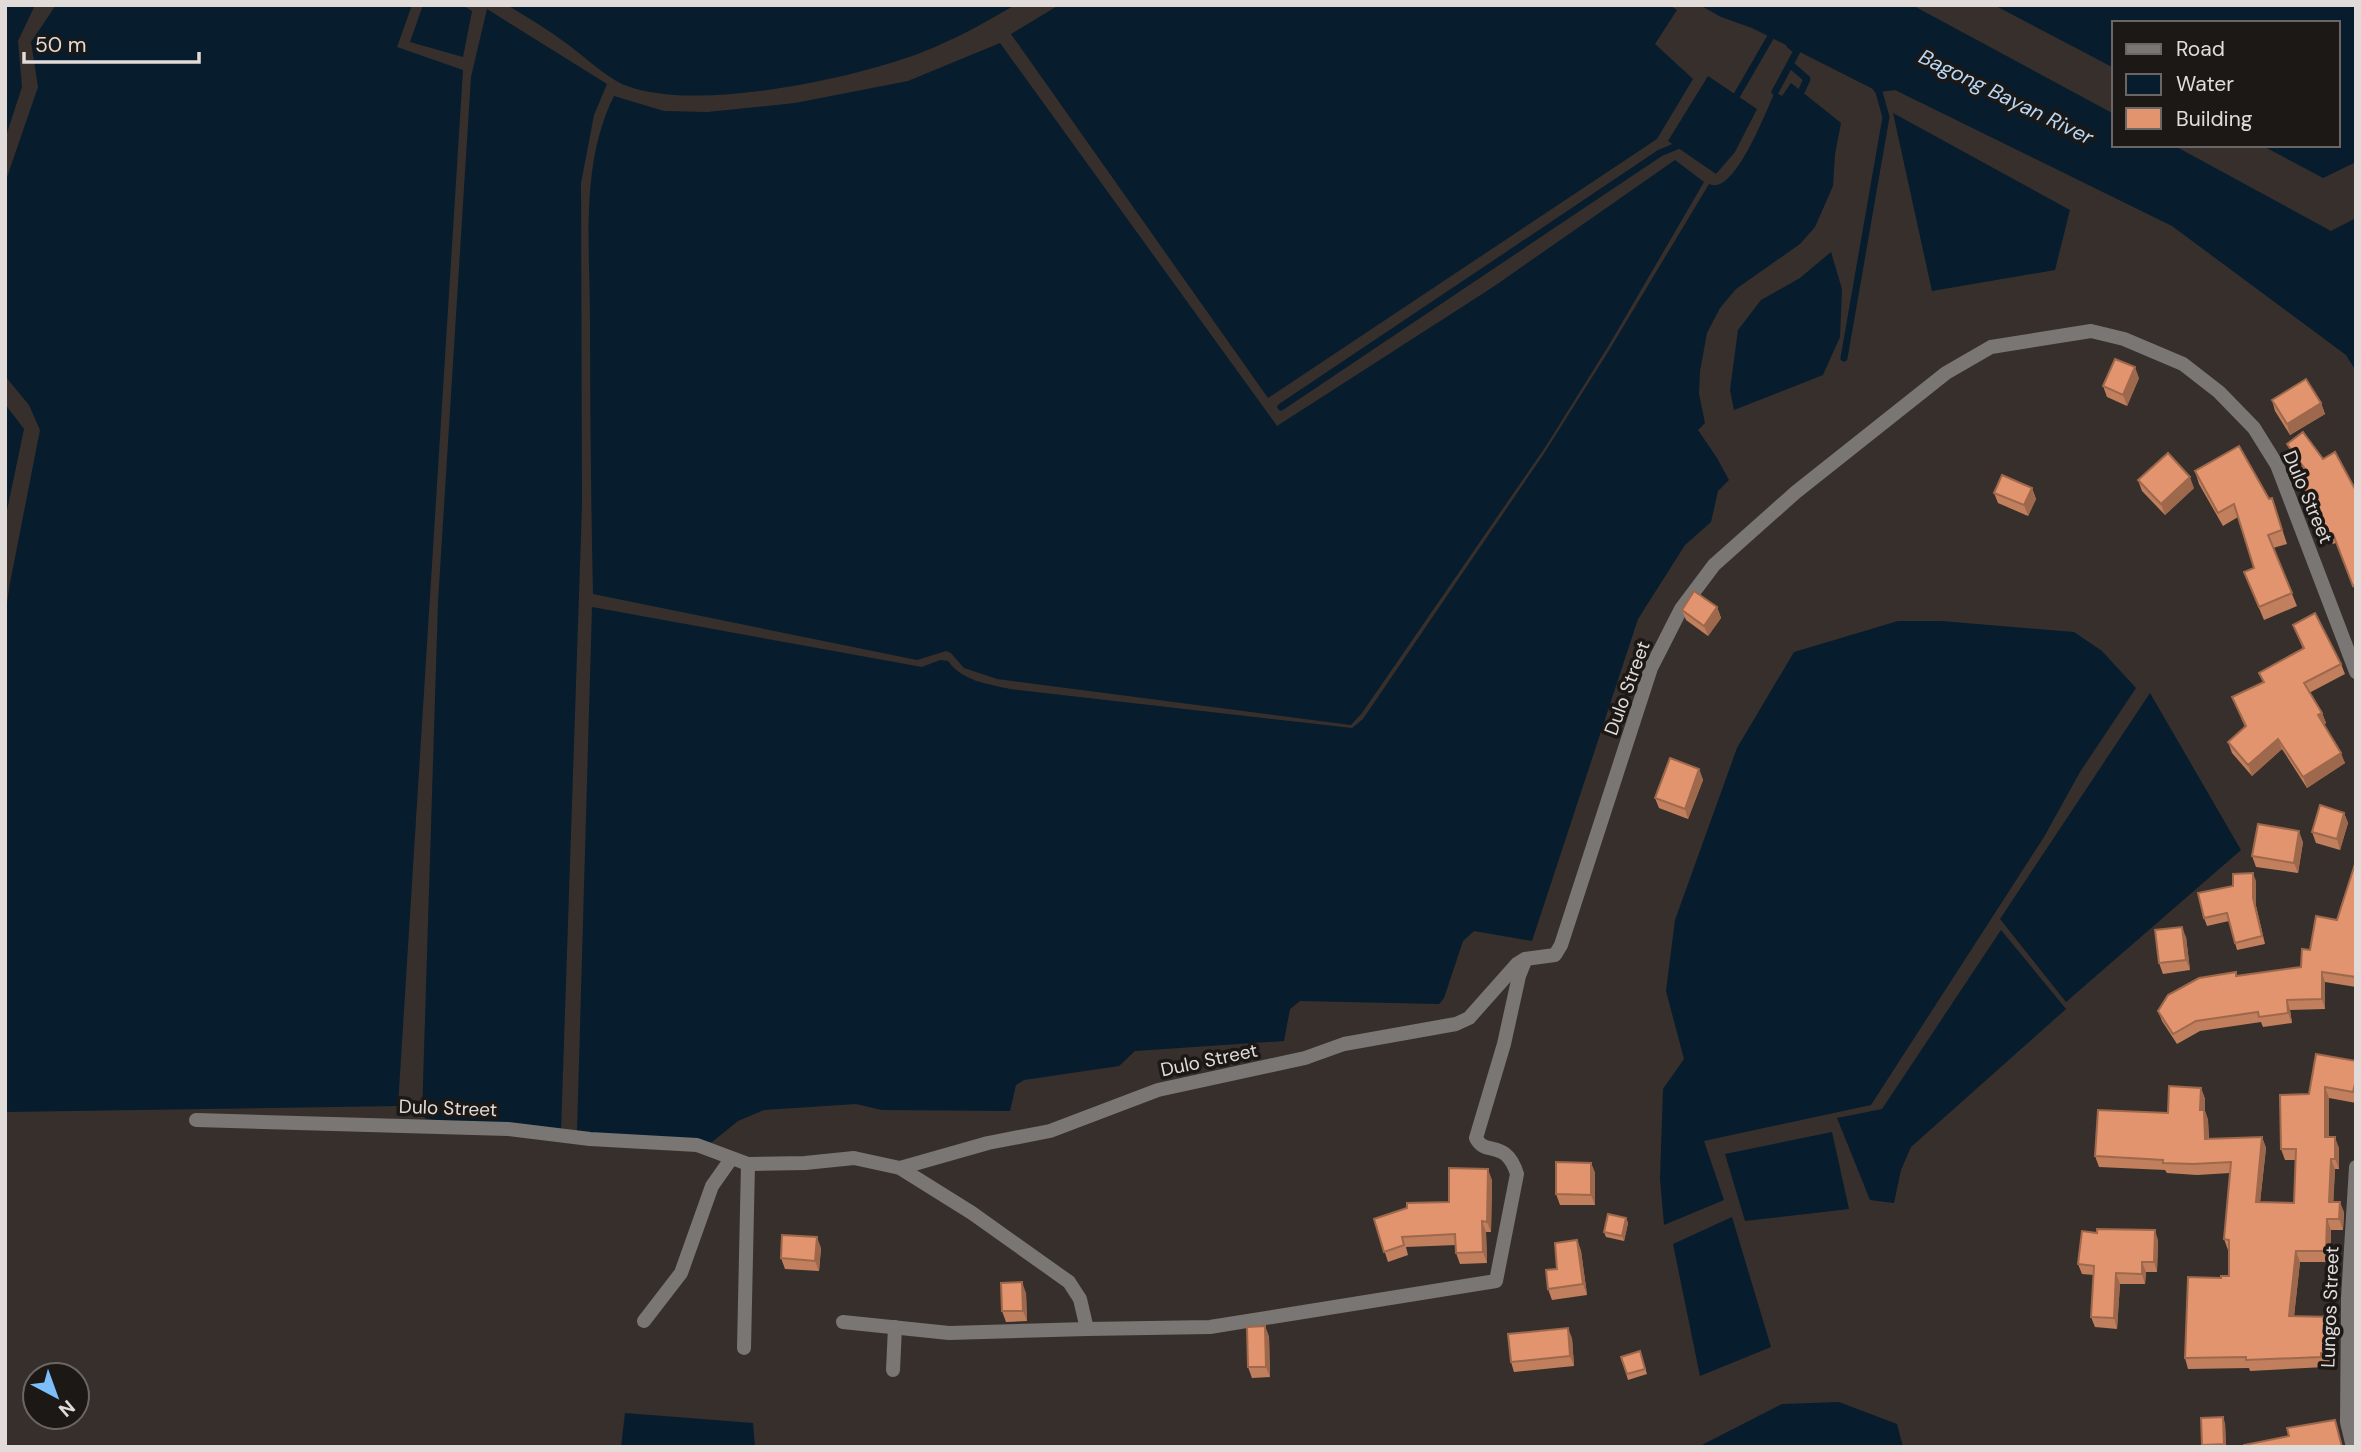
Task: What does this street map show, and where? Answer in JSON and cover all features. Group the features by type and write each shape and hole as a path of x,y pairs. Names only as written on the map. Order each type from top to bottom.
{"street":[{"name":"Dulo Street","path":"900,1168 988,1143 1050,1131 1158,1090 1306,1058 1344,1044 1457,1024 1469,1018 1512,968 1525,959 1555,955 1561,945 1651,667 1681,609 1714,565 1796,492 1946,373 1991,348 2091,331 2124,339 2183,364 2219,392 2254,428 2277,465 2356,672"},
{"path":"843,1322 949,1333 1210,1327 1496,1281 1517,1174 1513,1161 1503,1151 1483,1147 1476,1138 1504,1044 1525,959"},
{"name":"Dulo Street","path":"196,1120 508,1129 590,1139 697,1145 748,1164"},
{"path":"744,1348 748,1164 805,1163 854,1157 900,1168 972,1213 1069,1282 1080,1298 1087,1329"},
{"path":"644,1321 681,1273 712,1186 731,1158"},
{"name":"Lungos Street","path":"2353,1447 2347,1422 2347,1298 2356,1167"},
{"path":"893,1370 895,1327"}],"water":[{"path":"5,5 35,5 18,41 22,87 5,139"},
{"path":"56,5 412,5 397,47 463,70 398,1106 5,1112 5,616 40,430 29,405 5,376 5,183 38,87 31,42"},
{"path":"423,5 462,5 472,11 463,57 410,42"},
{"path":"507,5 1015,5 935,47 867,70 779,88 691,96 653,93 622,84 555,35"},
{"path":"1059,5 1669,5 1677,10 1655,44 1693,79 1657,139 1268,398 1011,34"},
{"name":"Bagong Bayan River","path":"1700,5 1912,5 2112,113 2112,147 2177,147 2331,231 2356,218 2356,371 2346,355 2172,226 1895,90 1879,92 1752,28 1721,17"},
{"path":"1994,5 2356,5 2356,162 2323,178 2265,147 2340,147 2340,21 2112,21 2112,67"},
{"path":"487,9 607,84 594,115 581,183 582,505 561,1131 426,1119 422,1115 438,602 471,77"},
{"path":"1000,43 1277,426 1493,287 1675,160 1704,182 1609,345 1546,446 1362,713 1351,725 997,679 964,668 946,651 917,660 593,594 589,206 596,149 614,96 664,111 707,112 795,103 908,81"},
{"path":"1708,76 1757,109 1735,152 1716,174 1668,141"},
{"path":"1791,83 1841,123 1833,186 1815,227 1800,244 1736,289 1720,308 1707,333 1699,394 1705,423 1698,430 1729,480 1718,491 1711,522 1685,545 1638,619 1532,941 1474,931 1463,941 1444,998 1439,1004 1300,1001 1290,1009 1284,1041 1135,1051 1119,1066 1024,1080 1016,1085 1010,1111 882,1110 856,1104 764,1110 738,1121 712,1142 577,1132 592,607 922,667 940,660 948,661 968,677 1010,689 1352,728 1363,719 1543,455 1709,184 1719,185 1729,178 1748,150 1775,92 1782,96"},
{"path":"1893,113 2070,210 2055,270 1932,291"},
{"path":"1831,252 1842,289 1840,337 1823,375 1734,410 1730,390 1738,330 1761,300 1800,278"},
{"path":"5,404 24,429 5,520"},
{"path":"1898,621 1941,621 2074,632 2102,651 2136,688 2080,772 2044,837 1871,1105 1704,1141 1724,1200 1664,1225 1660,1179 1663,1089 1684,1059 1666,991 1675,920 1737,748 1794,652"},
{"path":"2150,693 2241,850 2066,1002 2000,919"},
{"path":"2001,930 2066,1009 1911,1147 1901,1170 1894,1203 1870,1200 1837,1118 1882,1109"},
{"path":"1832,1132 1849,1209 1745,1221 1725,1154"},
{"path":"1732,1217 1771,1347 1700,1376 1673,1244"},
{"path":"1839,1402 1897,1424 1903,1447 1698,1447 1782,1404"},
{"path":"625,1413 753,1423 755,1447 621,1447"}],"building":[{"path":"2115,359 2135,367 2123,395 2103,386"},
{"path":"2306,379 2321,403 2287,424 2272,400"},
{"path":"2303,432 2323,459 2335,452 2356,491 2356,584 2353,586 2333,534 2330,535 2296,473 2305,469 2287,444"},
{"path":"2239,446 2269,499 2272,498 2282,530 2268,535 2292,593 2259,607 2244,572 2254,568 2234,504 2218,513 2195,471"},
{"path":"2168,453 2190,477 2161,504 2138,480"},
{"path":"2002,475 2032,488 2024,505 1994,493"},
{"path":"1694,591 1717,607 1704,626 1682,610"},
{"path":"2315,613 2341,664 2304,683 2322,713 2318,715 2341,753 2303,777 2278,739 2248,765 2228,742 2246,726 2232,697 2264,682 2259,673 2304,648 2293,625"},
{"path":"1670,758 1699,769 1685,809 1655,798"},
{"path":"2320,805 2344,813 2337,839 2312,832"},
{"path":"2258,824 2299,831 2294,863 2252,856"},
{"path":"2355,864 2356,977 2322,972 2322,999 2287,1000 2288,1013 2259,1017 2258,1012 2196,1021 2173,1034 2158,1011 2168,995 2199,978 2301,967 2302,949 2310,950 2316,916 2337,920"},
{"path":"2253,873 2253,898 2262,936 2235,943 2227,913 2204,918 2198,893 2233,886 2233,874"},
{"path":"2182,927 2186,960 2159,963 2155,930"},
{"path":"2316,1054 2356,1061 2356,1080 2353,1092 2325,1087 2325,1137 2335,1137 2329,1202 2340,1202 2339,1219 2327,1219 2326,1251 2296,1251 2289,1316 2334,1317 2334,1352 2321,1353 2321,1357 2246,1360 2246,1357 2185,1358 2188,1277 2229,1276 2229,1240 2224,1239 2231,1162 2163,1163 2163,1160 2095,1156 2098,1110 2168,1113 2169,1086 2201,1088 2200,1110 2204,1110 2205,1139 2262,1137 2256,1202 2294,1203 2296,1149 2281,1149 2280,1095 2309,1094"},
{"path":"1556,1162 1591,1163 1591,1195 1556,1194"},
{"path":"1449,1168 1488,1169 1487,1222 1482,1221 1483,1252 1456,1253 1455,1234 1402,1237 1404,1245 1384,1252 1374,1219 1407,1208 1407,1203 1449,1202"},
{"path":"1608,1214 1626,1218 1622,1236 1604,1232"},
{"path":"2097,1229 2155,1230 2154,1262 2142,1262 2142,1274 2116,1273 2114,1318 2091,1317 2094,1266 2078,1264 2082,1231 2097,1233"},
{"path":"782,1235 817,1237 815,1261 781,1258"},
{"path":"1577,1240 1583,1284 1548,1289 1546,1270 1557,1269 1555,1243"},
{"path":"1022,1282 1023,1311 1002,1311 1001,1283"},
{"path":"1265,1326 1266,1367 1248,1367 1247,1327"},
{"path":"1568,1328 1570,1356 1511,1362 1508,1334"},
{"path":"1640,1351 1645,1369 1627,1374 1621,1357"},
{"path":"2223,1417 2224,1444 2202,1445 2201,1418"},
{"path":"2335,1420 2342,1447 2244,1447 2289,1436 2287,1428"}],"waterway":[{"path":"1733,102 1774,31"},
{"path":"1775,92 1797,51 1790,45"},
{"path":"1791,65 1807,79 1802,90"},
{"path":"1844,358 1886,117 1879,92 1874,85"},
{"path":"1281,407 1660,153 1684,143"}]}
